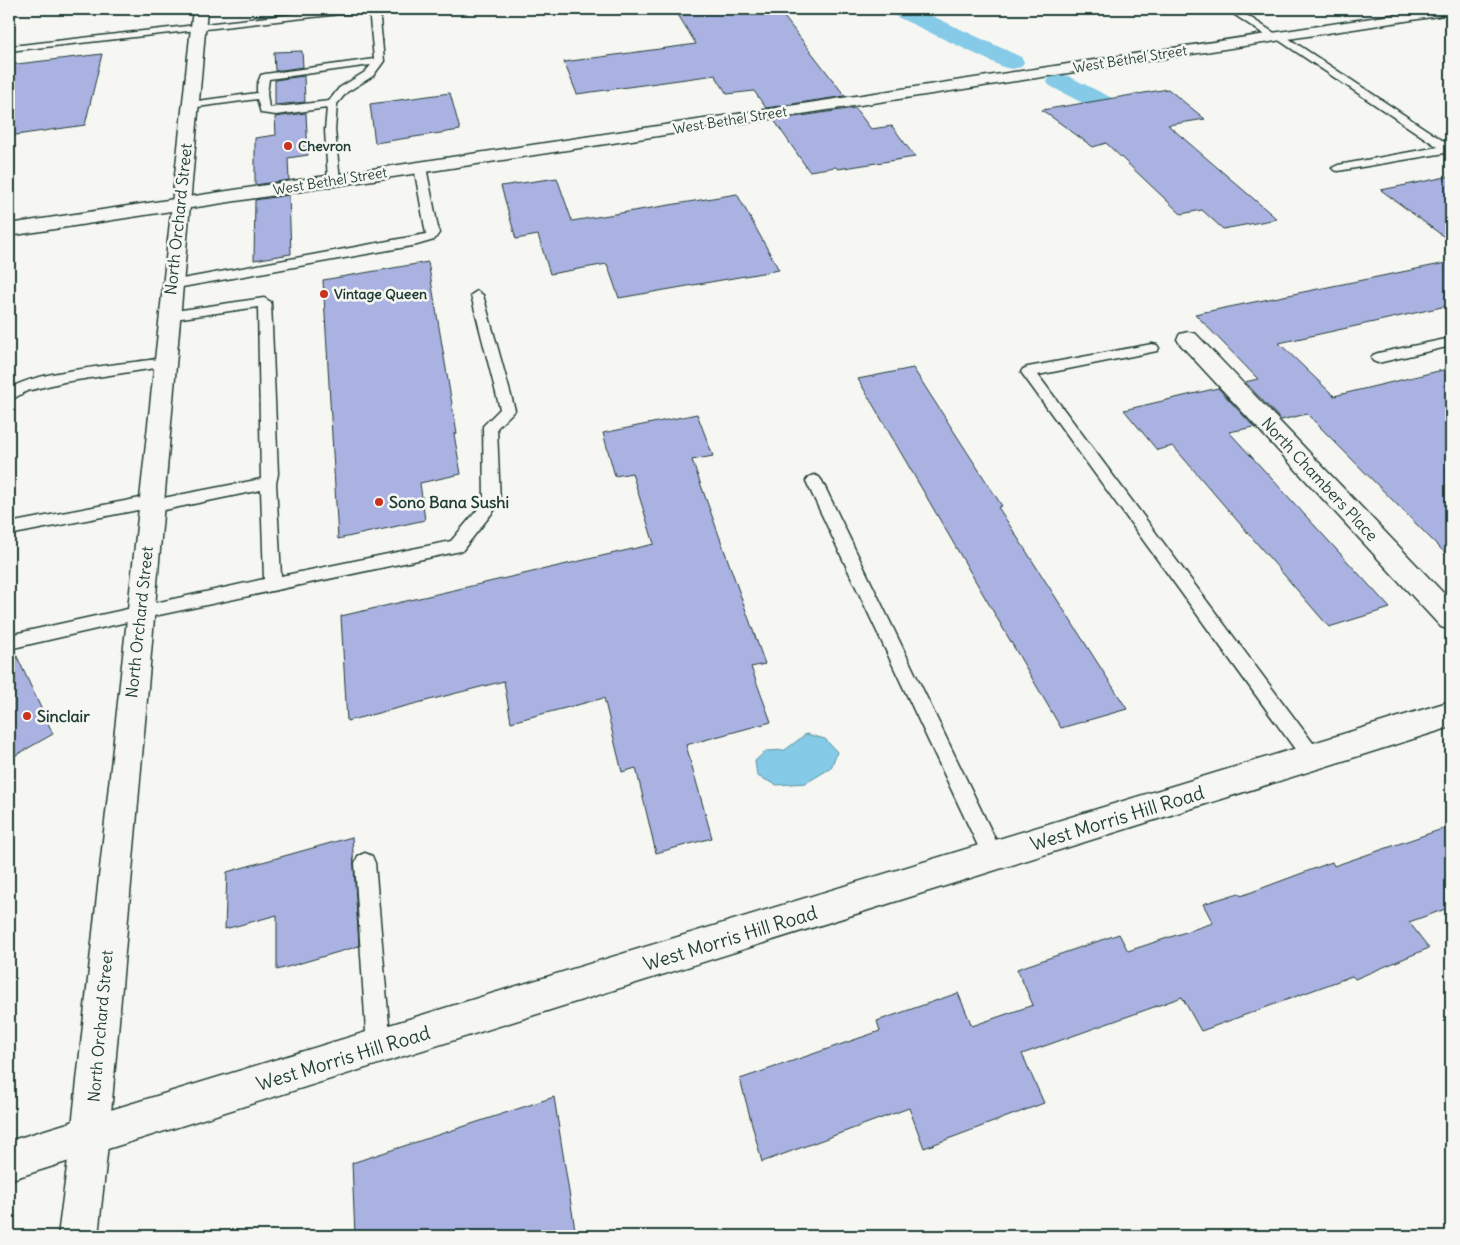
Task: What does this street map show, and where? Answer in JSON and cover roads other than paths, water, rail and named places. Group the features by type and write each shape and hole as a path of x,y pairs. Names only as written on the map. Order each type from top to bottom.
{"street":[{"name":"West Bethel Street","path":"9,230 1451,10"},
{"name":"North Orchard Street","path":"78,1236 90,1136 168,316 199,18"},
{"name":"North Chambers Place","path":"1188,339 1451,619"},
{"name":"West Morris Hill Road","path":"9,1161 1451,714"}],"lane":[{"path":"12,49 199,18 358,9"},
{"path":"334,181 330,130 332,104 343,90 364,78 379,61 374,9"},
{"path":"1231,9 1450,149"},
{"path":"332,104 276,112 265,110 262,82 265,77 379,61"},
{"path":"190,105 262,95"},
{"path":"1338,168 1450,149"},
{"path":"172,285 417,241 430,237 433,233 420,168"},
{"path":"9,642 140,612 456,546 492,503 490,426 508,410 477,295"},
{"path":"168,316 264,302 266,305 270,474 268,483 273,584"},
{"path":"1378,358 1451,342"},
{"path":"1152,348 1028,372 1312,757"},
{"path":"9,396 22,387 64,377 164,363"},
{"path":"814,481 993,856"},
{"path":"9,529 268,483"},
{"path":"365,863 379,1047"}],"water":[{"path":"806,734 825,739 837,752 831,768 806,783 777,785 757,776 755,761 766,751 785,750"}],"waterway":[{"path":"899,9 1012,62"},
{"path":"1059,81 1143,124"}],"place":[{"name":"Chevron","path":"288,146"},
{"name":"Vintage Queen","path":"324,294"},
{"name":"Sono Bana Sushi","path":"379,502"},
{"name":"Sinclair","path":"27,716"}]}
